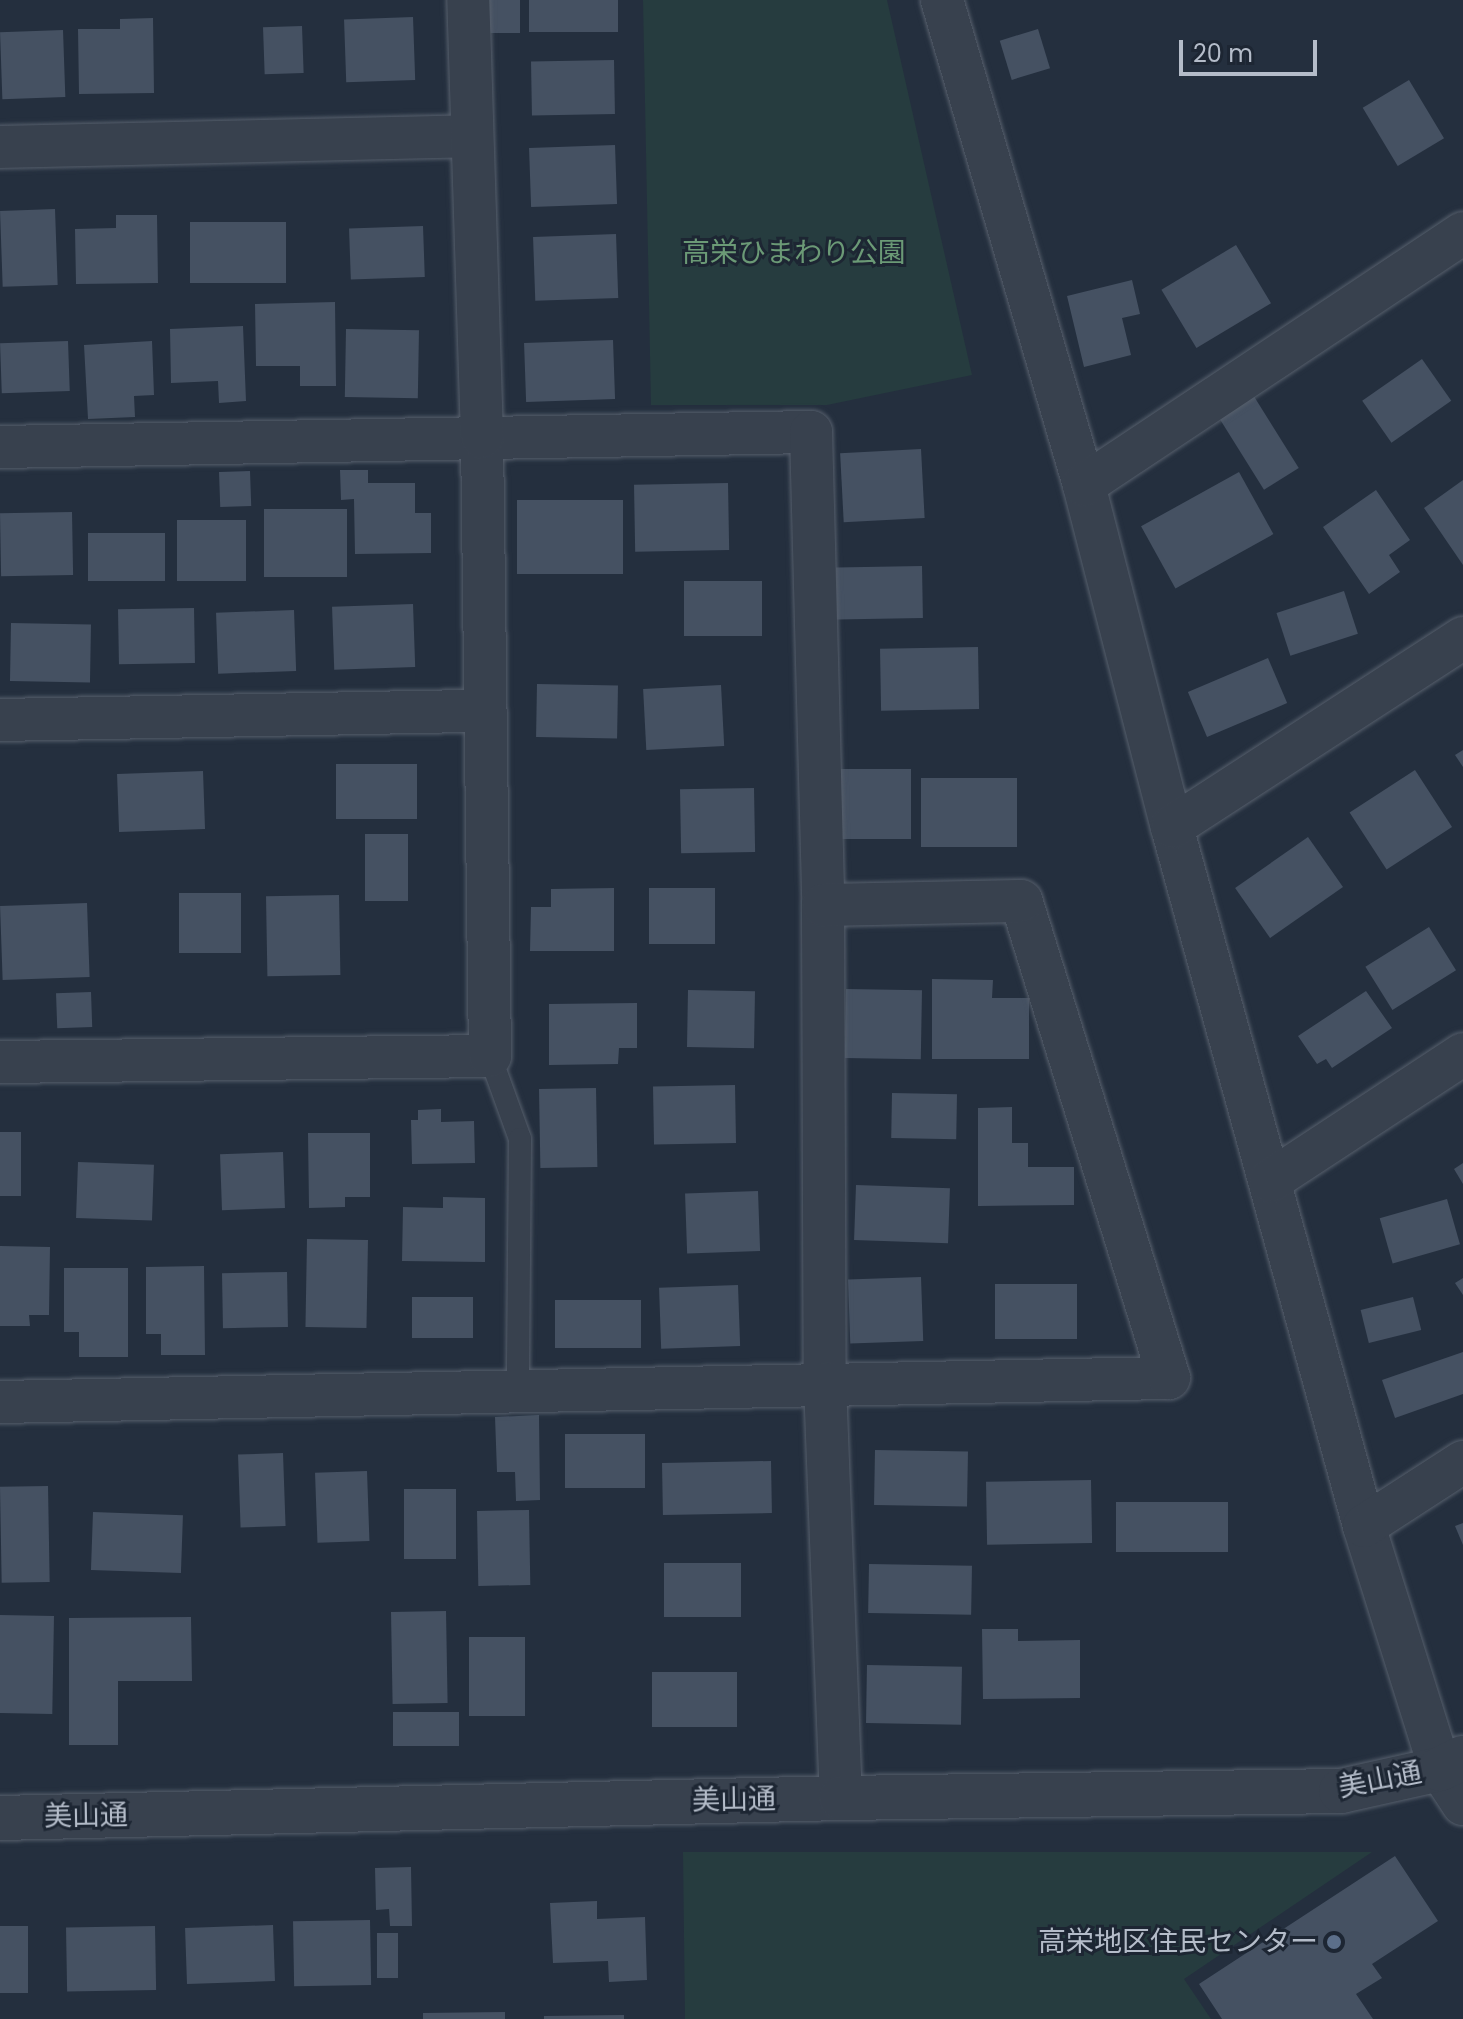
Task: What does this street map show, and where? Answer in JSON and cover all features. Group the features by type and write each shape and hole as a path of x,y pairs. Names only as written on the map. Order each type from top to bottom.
{"street":[{"path":"0,1062 490,1056 483,711 482,437 468,0"},
{"path":"942,0 1084,485 1172,827 1364,1526 1451,1763 1463,1804"},
{"path":"0,147 470,136"},
{"path":"1084,485 1463,233"},
{"path":"0,447 811,432 823,905 825,1384 841,1798"},
{"path":"1172,827 1463,638"},
{"path":"0,720 483,711"},
{"path":"0,1402 1169,1378 1021,901 823,905"},
{"path":"1270,1181 1463,1054"},
{"path":"1364,1526 1463,1462"},
{"name":"美山通","path":"0,1818 841,1798 1341,1791 1451,1763"}],"lane":[{"path":"490,1056 520,1139 518,1391"}],"green space":[{"name":"高栄ひまわり公園","path":"643,0 887,0 972,375 827,405 651,405"},
{"path":"683,1852 1372,1852 1184,1979 1211,2019 685,2019"}],"building":[{"path":"487,0 520,0 520,33 487,33"},
{"path":"529,0 618,0 618,32 529,32"},
{"path":"413,17 415,80 346,82 344,19"},
{"path":"153,18 154,93 79,94 78,29 120,29 120,19"},
{"path":"302,26 304,73 265,74 263,27"},
{"path":"1038,29 1050,68 1012,80 1000,41"},
{"path":"63,30 65,97 2,99 0,32"},
{"path":"614,60 615,114 532,115 531,61"},
{"path":"1409,80 1444,138 1398,166 1363,108"},
{"path":"615,145 617,204 531,207 529,148"},
{"path":"55,209 58,285 3,287 0,211"},
{"path":"116,215 157,215 158,283 76,284 75,229 116,228"},
{"path":"190,222 286,222 286,283 190,283"},
{"path":"423,226 425,277 351,280 349,229"},
{"path":"616,234 618,298 535,301 533,237"},
{"path":"1236,245 1271,303 1196,348 1161,290"},
{"path":"1132,280 1140,314 1122,318 1131,355 1084,367 1067,296"},
{"path":"335,302 336,386 300,386 300,366 256,366 255,304"},
{"path":"243,326 246,401 219,403 218,381 171,383 170,329"},
{"path":"346,329 419,330 418,398 345,397"},
{"path":"613,340 615,399 526,402 524,343"},
{"path":"68,341 70,391 2,393 0,343"},
{"path":"152,341 154,395 134,396 135,417 88,419 84,345"},
{"path":"1422,359 1451,401 1391,443 1362,401"},
{"path":"1250,390 1299,468 1264,490 1215,412"},
{"path":"921,449 925,518 844,522 840,453"},
{"path":"340,470 368,470 368,483 415,483 415,513 431,513 431,553 355,554 354,499 341,500"},
{"path":"250,471 251,506 220,507 219,472"},
{"path":"1239,472 1273,534 1175,588 1141,526"},
{"path":"1463,480 1463,565 1424,508"},
{"path":"728,483 729,550 635,552 634,485"},
{"path":"1376,490 1410,540 1389,555 1400,572 1369,594 1323,527"},
{"path":"517,500 623,500 623,574 517,574"},
{"path":"264,509 347,509 347,577 264,577"},
{"path":"72,512 73,575 1,576 0,513"},
{"path":"177,520 246,520 246,581 177,581"},
{"path":"88,533 165,533 165,581 88,581"},
{"path":"922,566 923,618 837,619 836,568"},
{"path":"684,581 762,581 762,636 684,636"},
{"path":"1344,591 1358,634 1290,656 1276,613"},
{"path":"413,604 415,667 334,670 332,607"},
{"path":"194,608 195,663 119,664 118,609"},
{"path":"294,610 296,671 218,674 216,613"},
{"path":"11,623 91,624 90,682 10,681"},
{"path":"978,647 979,709 881,711 880,649"},
{"path":"1268,658 1287,703 1207,737 1188,692"},
{"path":"537,684 618,685 617,738 536,737"},
{"path":"721,685 724,746 646,750 643,689"},
{"path":"1463,750 1463,767 1455,755"},
{"path":"336,764 417,764 417,819 336,819"},
{"path":"834,769 911,769 911,839 834,839"},
{"path":"1415,770 1452,827 1387,870 1350,812"},
{"path":"203,771 205,829 119,832 117,774"},
{"path":"921,778 1017,778 1017,847 921,847"},
{"path":"754,788 755,852 681,853 680,789"},
{"path":"365,834 408,834 408,901 365,901"},
{"path":"1308,837 1343,887 1270,938 1235,888"},
{"path":"614,888 614,951 530,951 531,907 551,907 551,889"},
{"path":"649,888 715,888 715,944 649,944"},
{"path":"179,893 241,893 241,953 179,953"},
{"path":"339,895 340,975 267,976 266,896"},
{"path":"87,903 90,977 3,980 0,906"},
{"path":"1429,927 1456,970 1392,1010 1365,967"},
{"path":"932,979 993,980 992,998 1029,998 1029,1059 932,1059"},
{"path":"846,989 922,990 921,1059 845,1058"},
{"path":"688,990 755,991 754,1048 687,1047"},
{"path":"1366,991 1392,1028 1332,1068 1326,1059 1317,1064 1298,1036"},
{"path":"91,992 92,1027 57,1028 56,993"},
{"path":"637,1003 637,1048 619,1048 618,1064 549,1065 549,1004"},
{"path":"735,1085 736,1143 654,1144 653,1086"},
{"path":"596,1088 597,1167 540,1168 539,1089"},
{"path":"892,1093 957,1094 956,1139 891,1138"},
{"path":"1012,1107 1012,1143 1028,1143 1028,1167 1074,1167 1074,1205 978,1206 978,1108"},
{"path":"441,1109 441,1122 474,1121 475,1163 412,1164 411,1120 418,1120 418,1110"},
{"path":"0,1132 21,1132 21,1196 0,1196"},
{"path":"308,1133 370,1133 370,1197 345,1197 345,1207 309,1208"},
{"path":"283,1152 285,1208 222,1210 220,1154"},
{"path":"78,1162 154,1165 152,1221 76,1218"},
{"path":"1463,1163 1463,1184 1454,1169"},
{"path":"856,1185 950,1188 948,1243 854,1240"},
{"path":"758,1191 760,1251 687,1254 685,1194"},
{"path":"443,1197 485,1198 485,1262 402,1261 403,1207 443,1208"},
{"path":"1447,1199 1460,1244 1393,1263 1380,1218"},
{"path":"307,1239 368,1240 366,1328 305,1327"},
{"path":"0,1246 50,1247 49,1315 29,1315 30,1326 0,1326"},
{"path":"204,1266 205,1355 161,1355 161,1334 146,1334 146,1267"},
{"path":"64,1268 128,1268 128,1357 79,1357 79,1332 64,1332"},
{"path":"287,1272 288,1327 223,1328 222,1273"},
{"path":"921,1277 923,1341 850,1344 848,1280"},
{"path":"1463,1278 1463,1295 1455,1283"},
{"path":"995,1284 1077,1284 1077,1339 995,1339"},
{"path":"738,1285 740,1346 661,1349 659,1288"},
{"path":"412,1297 473,1297 473,1338 412,1338"},
{"path":"1413,1297 1421,1330 1369,1343 1361,1310"},
{"path":"555,1300 641,1300 641,1348 555,1348"},
{"path":"1463,1352 1463,1394 1395,1418 1382,1380"},
{"path":"539,1415 540,1500 516,1501 515,1472 497,1472 495,1417"},
{"path":"565,1434 645,1434 645,1488 565,1488"},
{"path":"875,1450 968,1452 967,1507 874,1505"},
{"path":"283,1453 286,1526 241,1528 238,1455"},
{"path":"771,1461 772,1513 663,1515 662,1463"},
{"path":"367,1471 369,1541 317,1543 315,1473"},
{"path":"1091,1480 1092,1543 987,1545 986,1482"},
{"path":"48,1486 50,1582 2,1583 0,1487"},
{"path":"404,1489 456,1489 456,1559 404,1559"},
{"path":"1116,1502 1228,1502 1228,1552 1116,1552"},
{"path":"529,1510 530,1585 478,1586 477,1511"},
{"path":"93,1512 183,1515 181,1573 91,1570"},
{"path":"1463,1523 1463,1545 1455,1526"},
{"path":"664,1563 741,1563 741,1617 664,1617"},
{"path":"869,1564 972,1566 971,1615 868,1613"},
{"path":"446,1611 448,1703 393,1704 391,1612"},
{"path":"0,1615 54,1616 52,1714 0,1713"},
{"path":"191,1617 192,1681 118,1681 118,1745 69,1745 69,1618"},
{"path":"982,1629 1018,1629 1018,1641 1080,1640 1080,1698 983,1699"},
{"path":"469,1637 525,1637 525,1716 469,1716"},
{"path":"867,1665 962,1667 961,1725 866,1723"},
{"path":"652,1672 737,1672 737,1727 652,1727"},
{"path":"393,1712 459,1712 459,1746 393,1746"},
{"name":"高栄地区住民センター","path":"1395,1856 1438,1921 1372,1964 1382,1978 1356,1994 1373,2019 1222,2019 1199,1984"},
{"path":"411,1867 412,1926 390,1926 389,1909 376,1910 375,1868"},
{"path":"597,1901 597,1919 645,1917 647,1980 609,1982 608,1961 553,1963 550,1903"},
{"path":"370,1920 371,1985 294,1986 293,1921"},
{"path":"273,1925 275,1981 187,1984 185,1928"},
{"path":"0,1926 28,1926 28,1993 0,1993"},
{"path":"155,1926 156,1990 67,1992 66,1928"},
{"path":"377,1933 398,1933 398,1978 377,1978"},
{"path":"505,2012 505,2019 423,2019 423,2013"},
{"path":"624,2015 624,2019 544,2019 544,2016"}],"place":[{"name":"高栄地区住民センター","path":"1334,1942"}]}
